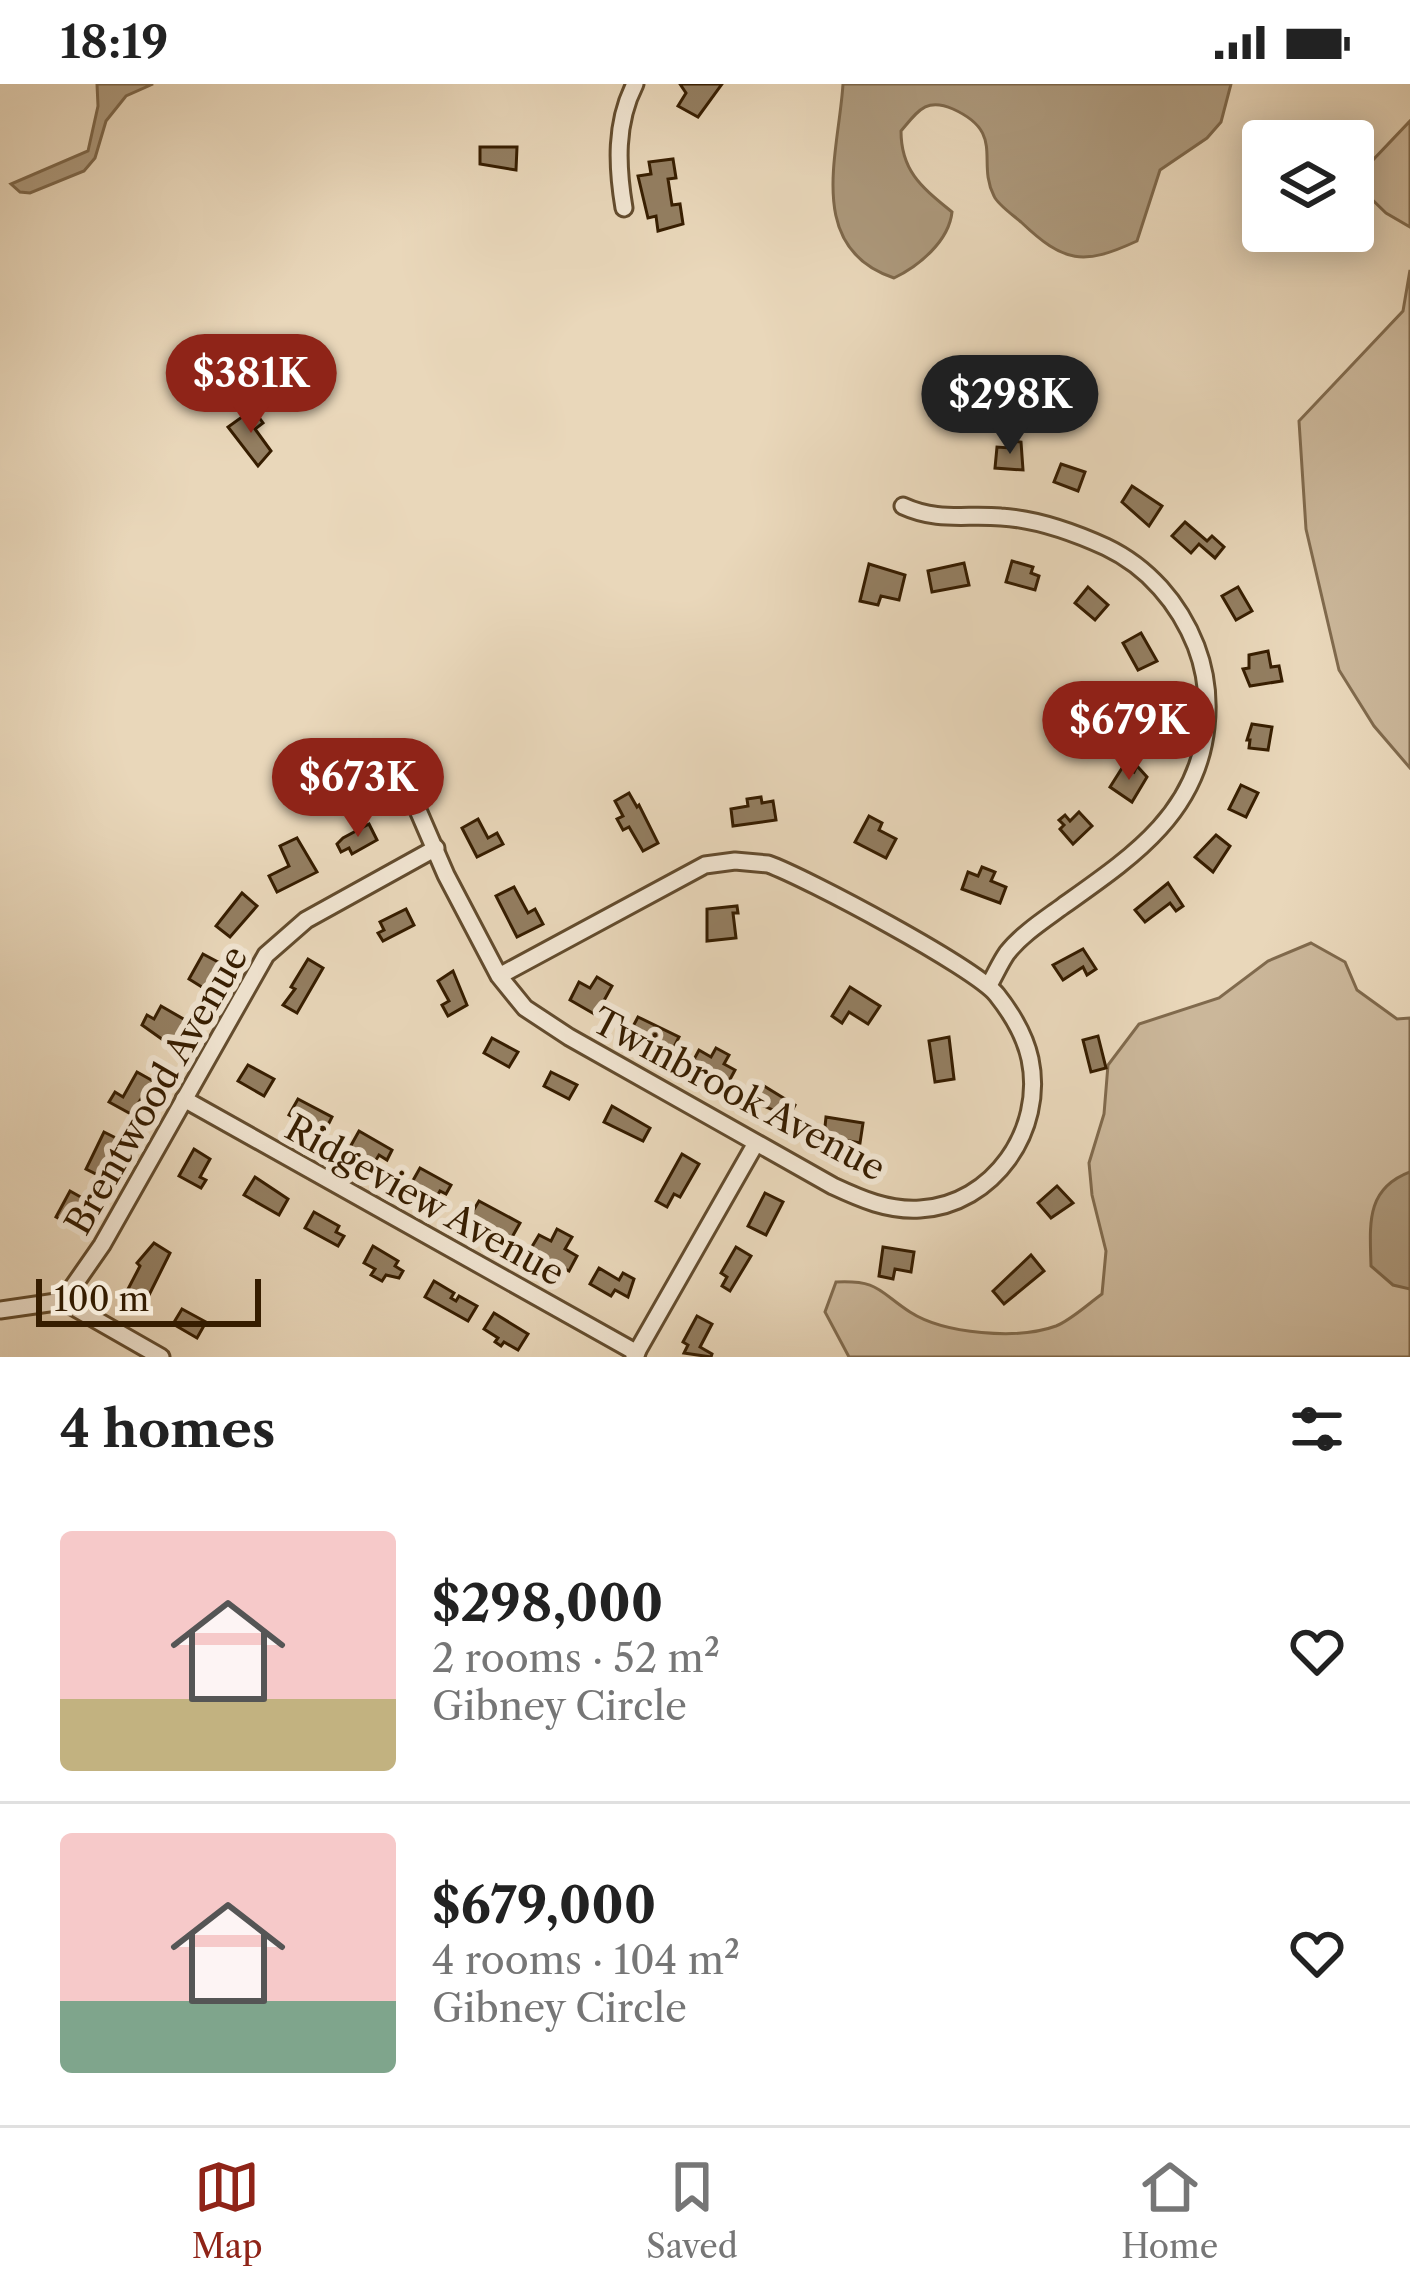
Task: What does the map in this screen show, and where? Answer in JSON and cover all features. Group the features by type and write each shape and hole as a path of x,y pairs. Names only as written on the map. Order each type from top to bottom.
{"street":[{"path":"625,208 619,148 627,100 635,84"},
{"path":"903,506 936,518 993,516 1044,524 1110,549 1135,564 1175,605 1200,656 1206,685 1205,742 1185,796 1169,820 1132,856 1021,939 989,985"},
{"name":"Twinbrook Avenue","path":"414,801 499,976 526,1008 833,1186 881,1206 933,1208 982,1188 1006,1162 1024,1132 1033,1078 1018,1026 989,985 784,870 753,862 705,866 499,976"},
{"name":"Brentwood Avenue","path":"63,1300 102,1245 247,984 278,942 306,920 436,848"},
{"name":"Ridgeview Avenue","path":"184,1099 636,1355"},
{"path":"636,1355 756,1143"},
{"path":"0,1310 63,1300 160,1357"}],"shaded area":[{"path":"97,84 153,84 126,96 106,121 95,158 84,171 30,193 20,192 11,184 88,151 98,106"},
{"path":"843,84 1231,84 1221,122 1207,138 1160,170 1137,241 1088,257 1050,246 999,203 989,183 985,138 969,118 944,106 923,108 901,131 905,158 923,187 952,212 945,233 931,251 894,278 866,264 848,245 837,221 834,167"},
{"path":"1410,121 1410,227 1374,201 1374,159"},
{"path":"1410,270 1410,768 1374,726 1339,670 1306,529 1299,421 1403,311"},
{"path":"1311,943 1345,962 1357,990 1397,1019 1410,1018 1410,1357 849,1357 825,1312 836,1282 870,1285 910,1312 942,1325 1002,1334 1056,1326 1102,1294 1106,1251 1089,1163 1104,1114 1108,1065 1139,1024 1219,998 1268,961"},
{"path":"1410,1172 1410,1289 1393,1285 1371,1266 1370,1236 1378,1198 1395,1179"}],"building":[{"path":"680,84 722,84 698,117 678,106 686,93"},
{"path":"480,147 517,147 516,170 480,164"},
{"path":"673,159 676,178 668,179 672,205 680,204 683,224 658,231 656,216 648,218 638,176 651,174 649,162"},
{"path":"253,409 263,423 255,429 271,451 258,466 228,427"},
{"path":"1011,441 1021,442 1023,470 995,468 997,447 1010,448"},
{"path":"1061,464 1085,472 1078,491 1054,482"},
{"path":"1132,486 1162,506 1149,526 1122,502"},
{"path":"1185,522 1207,541 1212,536 1224,547 1215,558 1199,544 1191,553 1172,536"},
{"path":"1012,561 1033,567 1031,573 1039,576 1035,590 1006,582"},
{"path":"964,563 969,585 932,592 928,571"},
{"path":"869,564 905,575 899,600 881,596 878,605 860,601"},
{"path":"1088,587 1108,605 1095,620 1075,603"},
{"path":"1238,587 1252,611 1236,620 1222,596"},
{"path":"1141,633 1157,661 1138,670 1123,643"},
{"path":"1268,651 1271,667 1279,666 1282,681 1250,686 1243,669 1249,668 1249,655"},
{"path":"1146,713 1165,716 1161,741 1142,738"},
{"path":"1252,724 1272,727 1268,750 1249,748"},
{"path":"1124,765 1134,772 1137,766 1147,777 1132,802 1110,787"},
{"path":"1241,785 1258,793 1246,817 1229,809"},
{"path":"629,793 658,843 643,851 629,827 623,830 617,819 623,816 615,801"},
{"path":"761,797 762,803 773,801 776,820 733,826 731,809"},
{"path":"1079,812 1092,826 1073,844 1060,829 1064,825 1059,820 1065,815 1070,821"},
{"path":"869,816 882,823 879,830 896,839 886,858 855,842"},
{"path":"478,819 488,838 497,833 503,844 477,857 462,828"},
{"path":"369,824 377,840 352,854 349,848 341,852 337,844 343,838"},
{"path":"1216,835 1230,846 1213,872 1195,857"},
{"path":"297,838 317,872 277,892 269,876 289,866 280,846"},
{"path":"982,867 995,872 991,881 1006,887 1000,903 962,889 968,872 978,876"},
{"path":"1168,883 1183,906 1176,911 1170,903 1145,922 1135,910"},
{"path":"514,887 528,913 535,909 543,924 517,937 496,896"},
{"path":"242,893 257,906 230,937 216,926"},
{"path":"737,906 738,913 733,913 736,938 707,941 707,909"},
{"path":"406,909 414,925 383,941 378,933 384,930 380,922"},
{"path":"1083,949 1096,969 1087,975 1083,967 1063,980 1053,965"},
{"path":"203,954 220,963 205,989 189,979"},
{"path":"308,959 323,968 297,1013 283,1005"},
{"path":"453,971 467,1005 448,1016 442,1005 449,1001 438,981"},
{"path":"597,977 612,986 596,1015 570,1000 579,982 590,988"},
{"path":"850,987 880,1006 868,1024 849,1012 842,1023 832,1016"},
{"path":"161,1006 187,1021 173,1047 142,1025 147,1015 154,1019"},
{"path":"638,1017 679,1037 671,1053 630,1032"},
{"path":"1098,1036 1106,1068 1091,1072 1083,1040"},
{"path":"949,1037 954,1079 935,1082 929,1041"},
{"path":"492,1038 518,1052 509,1067 484,1053"},
{"path":"716,1048 729,1055 724,1064 735,1070 727,1085 691,1065 699,1050 711,1057"},
{"path":"248,1065 274,1079 264,1096 238,1081"},
{"path":"137,1072 153,1081 131,1114 109,1102 115,1092 123,1097"},
{"path":"551,1072 577,1085 569,1099 544,1086"},
{"path":"759,1083 795,1105 789,1117 750,1100"},
{"path":"298,1099 332,1117 326,1129 318,1124 315,1129 289,1115"},
{"path":"612,1106 650,1128 643,1141 604,1122"},
{"path":"826,1117 863,1123 860,1143 824,1136"},
{"path":"359,1131 392,1150 387,1160 379,1155 374,1163 349,1149"},
{"path":"104,1132 120,1140 98,1175 86,1169"},
{"path":"194,1149 210,1159 200,1177 206,1180 201,1188 179,1176"},
{"path":"682,1154 699,1164 680,1197 674,1194 667,1207 656,1201"},
{"path":"420,1168 451,1185 446,1194 440,1191 436,1198 411,1184"},
{"path":"255,1177 288,1199 279,1215 244,1195"},
{"path":"1057,1186 1073,1203 1051,1218 1038,1203"},
{"path":"70,1191 86,1200 72,1226 56,1217"},
{"path":"765,1193 783,1202 766,1235 748,1226"},
{"path":"479,1201 520,1223 511,1239 470,1216"},
{"path":"314,1212 339,1226 336,1232 344,1236 338,1246 305,1228"},
{"path":"557,1229 572,1237 565,1249 577,1256 569,1271 530,1250 539,1235 551,1241"},
{"path":"154,1243 170,1253 147,1299 127,1291 140,1266 137,1263"},
{"path":"373,1246 398,1261 395,1266 403,1271 399,1278 386,1275 382,1281 371,1275 375,1269 364,1263"},
{"path":"736,1247 751,1256 730,1291 722,1286 727,1277 721,1273"},
{"path":"883,1247 914,1252 911,1272 895,1269 893,1279 879,1276"},
{"path":"1031,1255 1044,1271 1004,1304 993,1291"},
{"path":"599,1268 619,1280 623,1273 634,1279 628,1297 615,1290 611,1296 590,1284"},
{"path":"434,1281 454,1293 451,1298 456,1301 459,1296 477,1306 468,1321 425,1297"},
{"path":"182,1309 206,1322 197,1338 173,1324"},
{"path":"494,1313 528,1334 518,1350 504,1342 501,1346 484,1329"},
{"path":"697,1316 712,1324 700,1347 711,1357 684,1353 688,1345 683,1342"}]}
